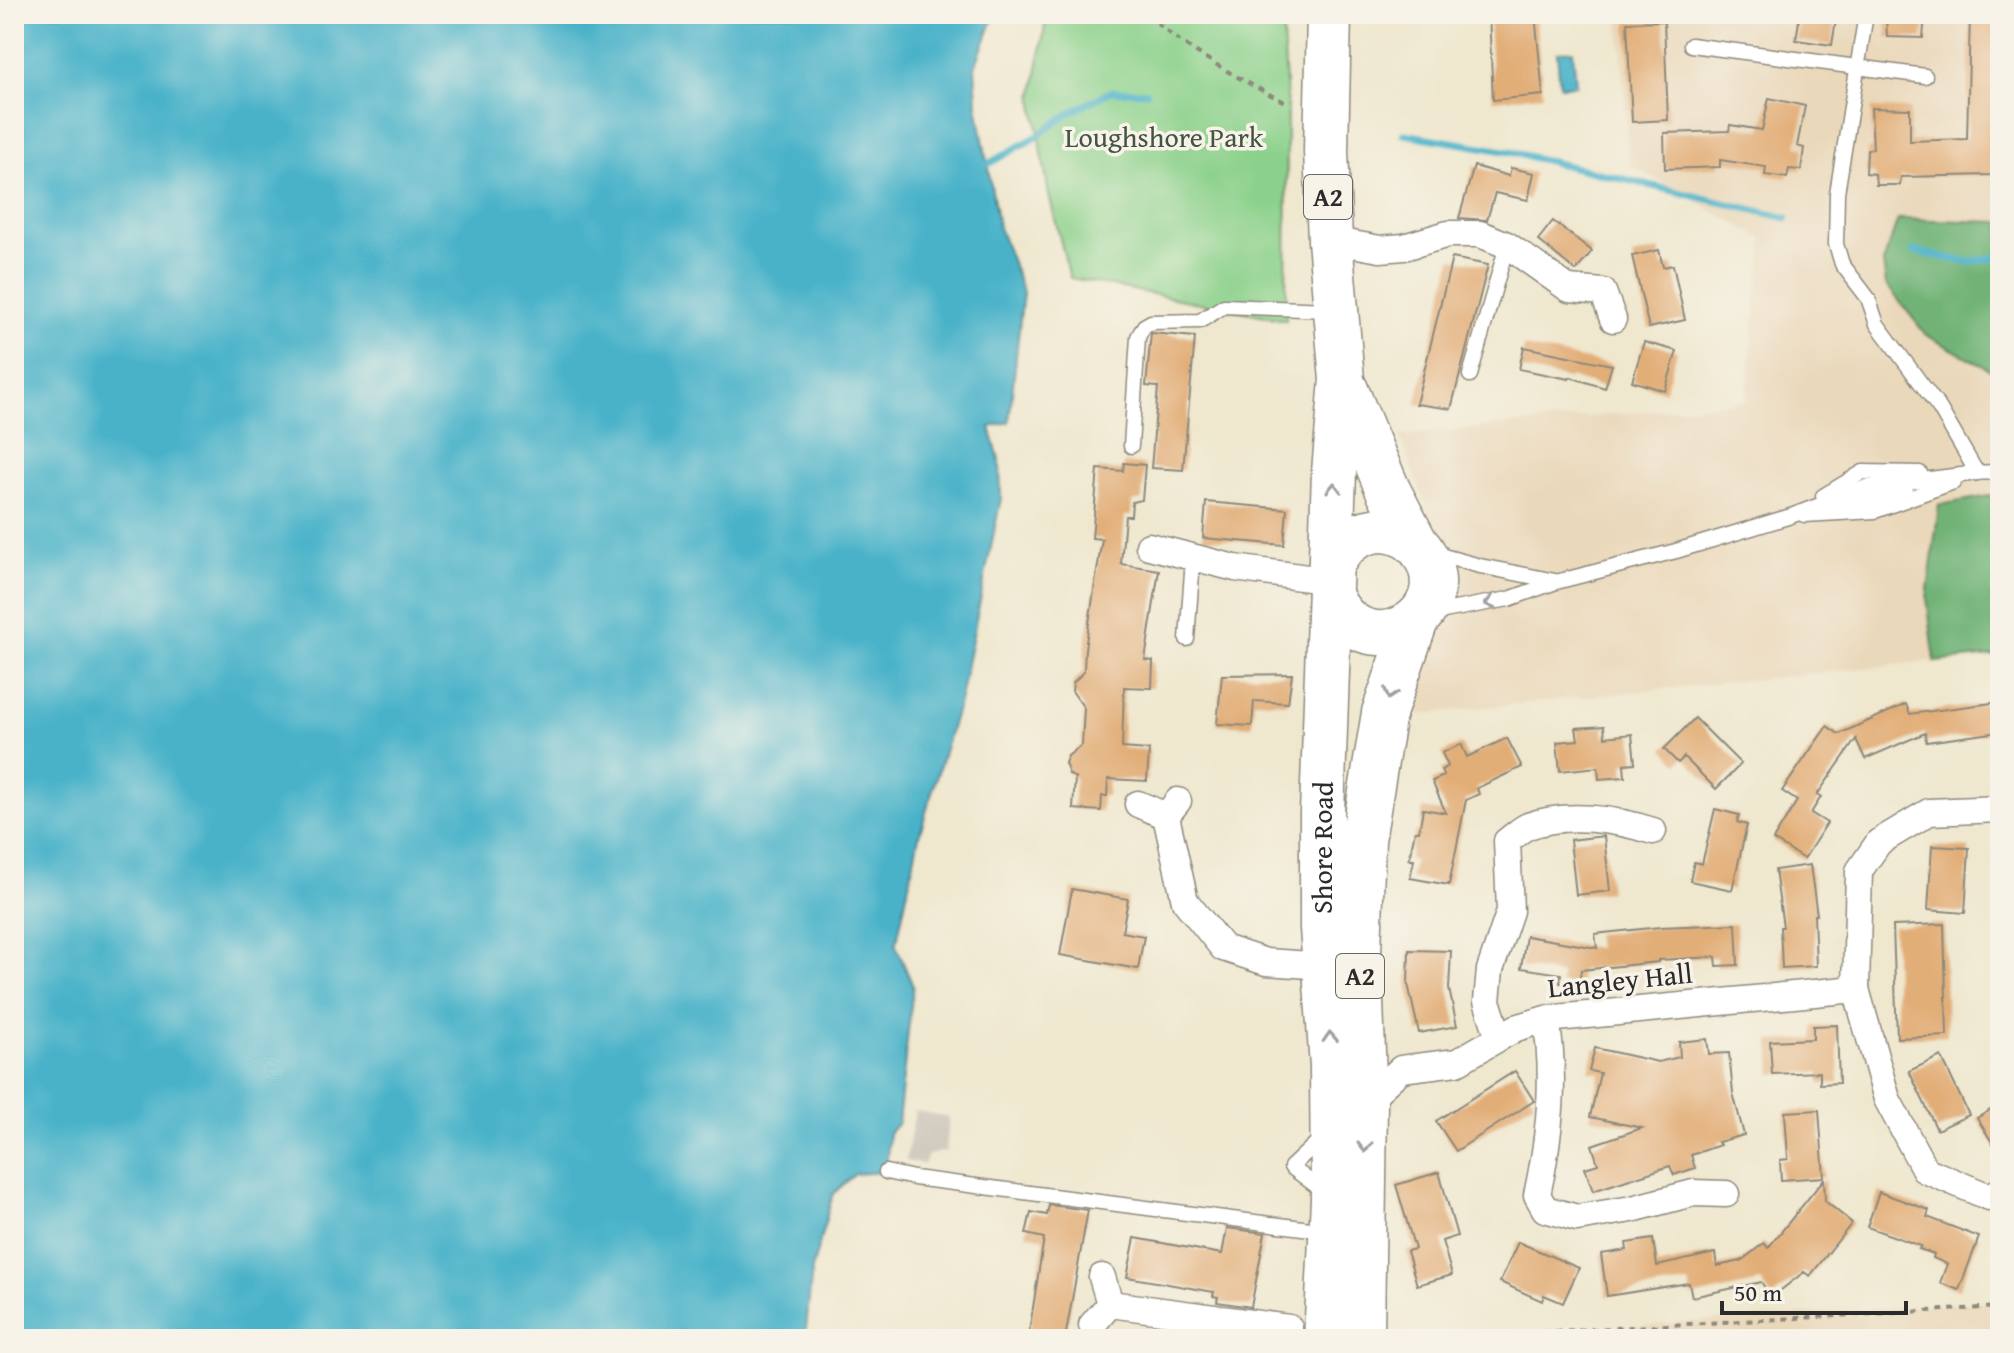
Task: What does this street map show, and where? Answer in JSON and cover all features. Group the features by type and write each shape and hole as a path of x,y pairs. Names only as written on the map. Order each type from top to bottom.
{"highway":[{"name":"Shore Road","path":"1329,14 1326,151 1332,277 1342,380 1334,472 1322,814 1322,928 1332,1066 1348,1115 1362,1339"},
{"name":"Shore Road","path":"1342,380 1388,490 1419,547"},
{"path":"1419,547 1404,536 1375,530 1348,542 1338,552 1331,581 1336,609 1346,621 1359,629 1373,634 1389,633 1403,629 1419,617"},
{"name":"A2","path":"1419,547 1432,575 1432,589 1419,617"},
{"name":"Shore Road","path":"1311,1327 1362,1036 1359,952 1363,840 1384,713 1419,617"}],"street":[{"path":"1332,277 1380,249 1404,247 1448,234 1480,234 1507,245 1569,289 1603,292 1613,319"},
{"path":"1332,277 1380,249"},
{"path":"1149,546 1193,559 1331,581"},
{"path":"1138,804 1172,808 1185,901 1223,948 1266,962 1326,966"},
{"path":"2000,809 1929,812 1879,842 1859,871 1856,989 1887,1099 1925,1170 1989,1197 2000,1191"},
{"path":"1499,1038 1487,1001 1490,970 1510,911 1507,841 1526,826 1574,818 1622,821 1653,831"},
{"name":"Langley Hall","path":"1401,1069 1457,1062 1516,1028 1546,1019 1856,989"},
{"path":"1546,1019 1552,1054 1552,1106 1537,1195 1545,1209 1577,1218 1632,1209 1693,1193 1726,1194"},
{"path":"1348,1115 1401,1069 1362,1036"},
{"path":"1102,1277 1110,1304"},
{"path":"1110,1304 1311,1327"},
{"path":"1092,1325 1110,1304"}],"lane":[{"path":"1866,14 1837,193 1836,244 1842,264 1868,298 1877,324 1940,409 1977,473"},
{"path":"1691,45 1925,76"},
{"path":"1470,375 1507,245"},
{"path":"1131,446 1138,337 1151,322 1200,321 1224,306 1332,277"},
{"path":"1419,617 1509,599 1556,582 1676,551 1791,516 1867,487 2000,472"},
{"path":"1791,516 1875,511 1977,473"},
{"path":"1419,547 1480,566 1556,582"},
{"path":"1187,639 1193,559"},
{"path":"886,1172 914,1178 1333,1215"}],"path":[{"path":"1149,14 1159,26 1178,39 1287,103"},
{"path":"1411,1339 2000,1307"}],"shaded area":[{"path":"1619,14 2000,14 2000,654 1400,716 1457,590 1400,436 1746,401 1763,239 1629,164"},
{"path":"915,1111 949,1117 946,1151 928,1155 924,1164 906,1161"},
{"path":"2000,1300 2000,1339 1458,1339"}],"green space":[{"name":"Loughshore Park","path":"1047,14 1282,14 1287,103 1286,320 1070,278 1049,195 1033,98"},
{"path":"1898,219 2000,222 2000,375 1926,335 1886,284 1883,263"},
{"path":"2000,494 2000,655 1935,662 1927,598 1939,505"}],"water":[{"path":"14,14 995,14 975,67 977,105 998,225 1023,292 1009,422 990,427 1000,464 1001,498 960,698 919,836 896,946 913,986 898,1123 889,1133 886,1172 855,1174 833,1194 812,1269 805,1339 14,1339"},
{"path":"1573,50 1576,85 1560,86 1557,52"}],"building":[{"path":"1489,14 1535,14 1543,95 1493,100"},
{"path":"1800,14 1837,14 1832,45 1796,40"},
{"path":"1886,14 1925,14 1923,38 1887,37"},
{"path":"1970,14 2000,14 2000,161 1992,162 1992,175 1901,177 1900,185 1876,185 1875,174 1866,173 1867,150 1873,149 1871,108 1910,109 1910,141 1967,139"},
{"path":"1664,21 1668,120 1632,122 1627,22"},
{"path":"1769,98 1805,106 1797,146 1804,148 1801,170 1789,169 1787,178 1765,175 1766,167 1720,160 1720,167 1665,169 1664,133 1729,131 1730,125 1762,130"},
{"path":"1474,166 1509,176 1511,168 1534,173 1528,200 1495,193 1487,220 1459,218"},
{"path":"1553,221 1592,251 1576,271 1538,240"},
{"path":"1659,250 1663,267 1673,265 1685,320 1649,328 1632,256"},
{"path":"1452,258 1488,265 1451,409 1416,404"},
{"path":"1151,333 1195,337 1183,470 1151,468 1158,387 1146,386"},
{"path":"1644,342 1677,351 1665,391 1632,381"},
{"path":"1524,347 1612,365 1605,388 1570,377 1519,369"},
{"path":"1124,463 1145,465 1142,500 1132,502 1131,516 1125,516 1121,564 1159,570 1145,660 1153,661 1152,688 1124,687 1122,748 1149,750 1147,781 1108,779 1107,796 1102,796 1101,811 1073,809 1075,778 1069,774 1065,763 1068,756 1082,745 1084,708 1072,691 1073,683 1084,671 1102,539 1092,538 1098,469 1123,471"},
{"path":"1206,502 1287,509 1284,545 1203,538"},
{"path":"1292,674 1288,703 1254,701 1252,726 1217,724 1222,675"},
{"path":"2000,702 2000,732 1926,742 1925,733 1865,759 1856,739 1817,795 1821,797 1811,813 1827,823 1804,859 1773,840 1797,801 1782,791 1827,726 1839,734 1906,704 1910,714"},
{"path":"1695,718 1741,764 1716,789 1684,757 1678,763 1664,749"},
{"path":"1604,726 1605,737 1632,734 1635,763 1624,764 1625,777 1599,779 1598,767 1560,771 1557,742 1578,740 1576,728"},
{"path":"1507,738 1522,767 1477,788 1479,794 1466,800 1449,885 1410,878 1414,860 1409,859 1423,809 1446,813 1432,781 1444,776 1441,770 1448,766 1442,753 1461,744 1467,757"},
{"path":"1715,809 1739,815 1737,822 1747,825 1732,890 1690,881 1694,862 1702,864"},
{"path":"1604,836 1610,891 1576,895 1570,840"},
{"path":"1932,846 1969,848 1965,913 1928,910"},
{"path":"1810,865 1817,915 1814,915 1816,966 1782,968 1780,927 1783,927 1775,870"},
{"path":"1072,889 1128,899 1122,932 1144,936 1138,969 1060,955"},
{"path":"1736,924 1738,965 1717,966 1716,957 1658,960 1581,970 1579,986 1560,983 1561,974 1521,968 1526,936 1597,948 1595,934"},
{"path":"1944,924 1947,1036 1897,1038 1893,926"},
{"path":"1409,950 1451,951 1449,989 1457,1026 1419,1033 1408,984"},
{"path":"1837,1025 1839,1083 1820,1084 1820,1072 1772,1074 1770,1041 1813,1039 1813,1026"},
{"path":"1707,1039 1709,1054 1729,1053 1733,1093 1744,1135 1718,1142 1720,1145 1691,1155 1695,1168 1674,1175 1670,1166 1593,1191 1585,1168 1598,1164 1592,1145 1642,1128 1590,1117 1600,1073 1589,1071 1595,1048 1658,1062 1680,1057 1679,1042"},
{"path":"1941,1056 1969,1115 1937,1130 1909,1071"},
{"path":"1515,1071 1534,1101 1456,1151 1436,1121"},
{"path":"2000,1104 2000,1155 1977,1118"},
{"path":"1819,1110 1824,1177 1781,1180 1780,1160 1788,1159 1785,1112"},
{"path":"1439,1172 1457,1236 1442,1241 1452,1275 1417,1285 1407,1251 1415,1249 1396,1185"},
{"path":"1824,1179 1825,1201 1852,1223 1810,1276 1804,1272 1772,1297 1761,1282 1692,1297 1689,1283 1607,1296 1601,1254 1627,1250 1626,1243 1653,1239 1657,1266 1715,1253 1717,1266 1741,1261 1764,1243 1768,1248"},
{"path":"1879,1192 1929,1210 1927,1217 1979,1237 1959,1290 1940,1283 1947,1264 1933,1258 1934,1254 1919,1249 1921,1246 1867,1227"},
{"path":"1049,1205 1088,1210 1065,1339 1028,1339 1044,1238 1026,1234 1031,1212 1047,1215"},
{"path":"1227,1228 1265,1233 1251,1307 1217,1302 1214,1292 1127,1277 1135,1238 1222,1254"},
{"path":"1518,1242 1579,1268 1563,1303 1544,1295 1542,1301 1500,1282"}],"waterway":[{"path":"988,164 1111,91 1147,92"},
{"path":"1404,134 1510,152 1787,218"},
{"path":"1913,251 1967,262 2000,257"}]}
